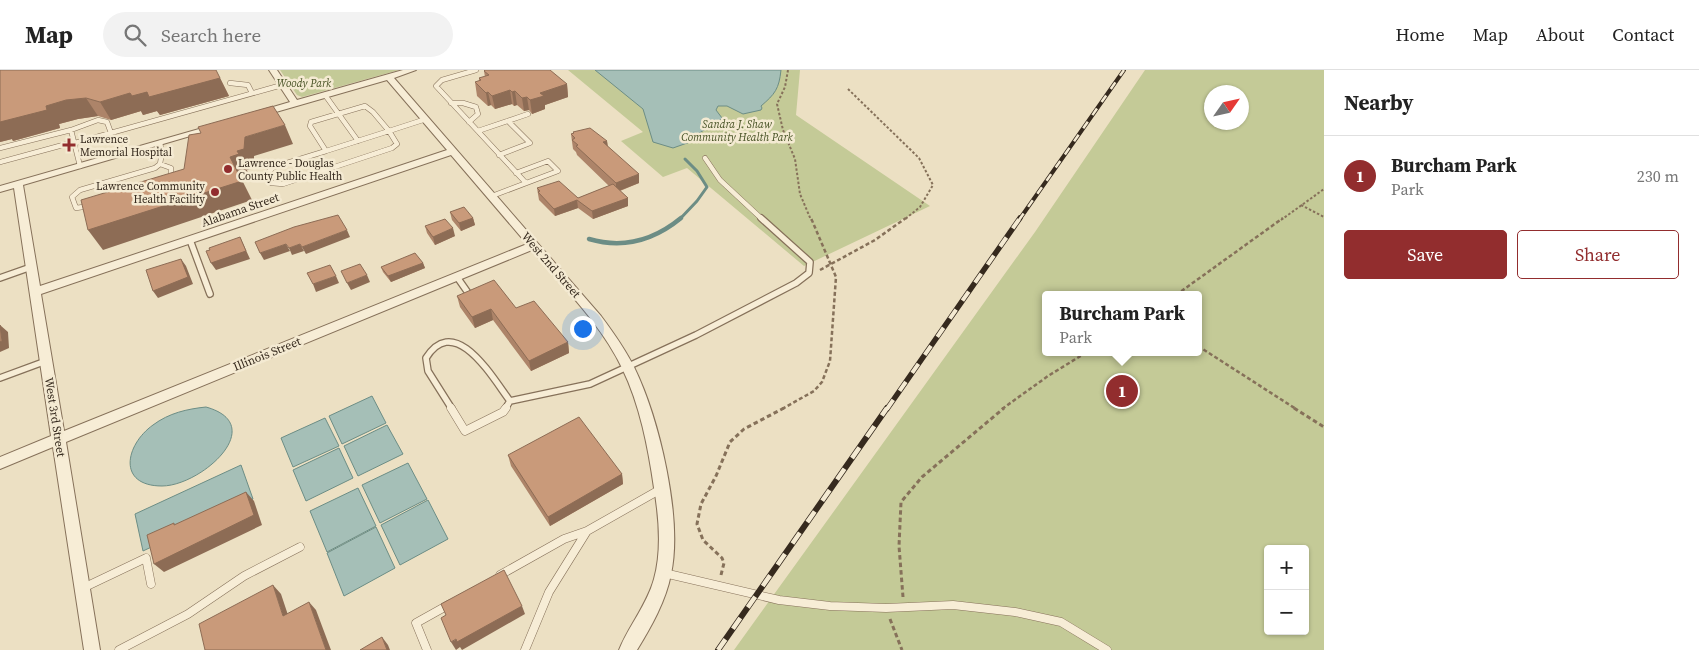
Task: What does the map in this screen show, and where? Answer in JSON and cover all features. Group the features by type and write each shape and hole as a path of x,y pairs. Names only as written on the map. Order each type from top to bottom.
{"street":[{"path":"273,70 295,104"},
{"path":"250,117 412,70"},
{"name":"West 2nd Street","path":"389,77 597,319 628,367 645,414 662,488 666,540 664,573 650,609 627,650"},
{"path":"0,189 223,125"},
{"name":"Alabama Street","path":"35,292 453,151"},
{"name":"West 3rd Street","path":"18,184 92,650"},
{"name":"Illinois Street","path":"0,463 534,246"}],"lane":[{"path":"476,70 464,72 436,84 437,88 526,183"},
{"path":"230,83 248,85 252,93"},
{"path":"0,162 282,85"},
{"path":"325,95 358,141"},
{"path":"451,103 463,103 476,107 478,114 469,122"},
{"path":"326,151 310,124 314,120 361,106 368,106 388,131 397,144 392,148 279,185 271,183 266,174 274,167 326,151 358,141 388,131 426,119"},
{"path":"478,131 528,114"},
{"path":"0,148 71,130 90,122 104,120 107,122 111,133"},
{"path":"499,155 530,144 508,121"},
{"path":"71,130 80,166"},
{"path":"95,204 76,208 72,197 80,190 155,168 160,164 162,152 160,143"},
{"path":"510,401 474,353 457,343 446,341 433,347 426,358 428,371 465,431 503,412 510,401 590,384 696,335 804,278 811,267 805,256 740,200 720,180 705,158"},
{"path":"492,196 558,171 548,161 516,173"},
{"path":"160,164 171,168 170,178 165,182"},
{"path":"190,240 210,294"},
{"path":"0,278 31,267"},
{"path":"457,277 470,296"},
{"path":"0,378 46,361"},
{"path":"490,581 564,538 587,531 662,488"},
{"path":"525,650 549,592 587,531"},
{"path":"119,650 188,614 244,576 300,547"},
{"path":"82,588 146,558 151,584"},
{"path":"664,573 779,600 830,606 886,608 953,605 1015,612 1061,622 1106,650"},
{"path":"428,650 416,623 457,600"}],"path":[{"path":"715,584 722,574 724,563 718,553 703,540 697,524 701,504 716,476 730,442 736,434 805,398 822,382 830,361 836,278 832,264 800,194 795,158 783,130 777,104 785,87 788,70"},
{"path":"804,278 876,240 920,207 932,185 919,158 848,89"},
{"path":"1182,291 1324,189"},
{"path":"1302,205 1324,217"},
{"path":"1202,349 1324,427"},
{"path":"904,607 899,546 901,502 922,476 944,460 989,419 1048,376 1080,356"},
{"path":"886,608 902,650"}],"green space":[{"name":"Woody Park","path":"280,70 399,70 302,97 297,95"},
{"name":"Sandra J. Shaw Community Health Park","path":"568,70 800,70 796,115 930,206 804,266 687,168 663,177 621,141 643,132"},
{"path":"1145,70 1324,70 1324,650 734,650 1035,232"}],"water":[{"path":"595,70 781,70 776,91 761,106 761,110 743,114 727,106 718,106 716,110 722,118 719,121 696,135 690,142 673,148 653,142 643,109"},
{"path":"372,396 386,423 342,444 329,416"},
{"path":"206,407 224,416 232,427 230,440 223,453 210,466 178,483 162,486 148,484 138,479 132,472 130,463 136,443 144,433 159,421 172,415 185,410"},
{"path":"325,418 339,446 293,467 281,438"},
{"path":"387,425 403,454 358,476 344,446"},
{"path":"339,448 353,478 306,501 293,470"},
{"path":"408,463 427,499 380,523 362,485"},
{"path":"241,465 253,499 143,551 135,514"},
{"path":"358,488 376,526 327,552 310,511"},
{"path":"428,500 448,539 400,565 381,525"},
{"path":"376,527 395,568 344,596 327,553"}],"building":[{"path":"0,70 216,70 220,78 149,97 147,92 132,96 130,93 100,102 86,98 66,100 46,106 47,110 0,122"},
{"path":"485,70 550,70 567,84 540,93 544,96 530,100 527,97 522,98 515,91 512,92 510,90 492,96 475,82 481,80 479,78 489,75"},
{"path":"273,106 285,125 245,137 244,149 237,151 239,154 230,157 242,181 88,230 81,200 184,169 189,135 201,133 198,127"},
{"path":"590,128 607,141 603,142 639,174 616,183 576,146 578,145 572,140 575,138 571,134"},
{"path":"559,181 578,198 613,184 628,198 592,211 577,200 554,209 538,192 540,191 537,188"},
{"path":"464,207 473,218 459,223 450,212"},
{"path":"338,215 347,230 302,247 300,244 289,248 286,244 260,253 255,242 294,227"},
{"path":"445,219 453,228 433,237 425,226"},
{"path":"240,237 246,251 211,263 206,251 210,250 209,248"},
{"path":"415,253 423,263 388,276 381,267"},
{"path":"181,259 188,277 153,291 146,270"},
{"path":"360,264 367,275 347,283 341,271"},
{"path":"330,265 336,276 313,284 307,273"},
{"path":"494,280 516,308 534,301 568,342 529,361 491,309 472,317 457,296"},
{"path":"0,325 2,341 0,342"},
{"path":"579,417 622,474 548,517 508,455"},
{"path":"246,492 254,515 154,564 147,535 174,523 174,525"},
{"path":"504,570 522,606 457,642 456,639 451,642 441,618 446,615 441,604"},
{"path":"273,585 283,616 309,602 326,650 205,650 199,624"},
{"path":"382,637 387,650 360,650"}],"waterway":[{"path":"681,218 707,187 697,171 685,159"},
{"path":"589,239 614,243 637,241 660,232 681,218"}],"railway":[{"path":"1019,220 1124,70"},
{"path":"887,409 1020,218"},
{"path":"718,650 887,408"}],"place":[{"name":"Lawrence Memorial Hospital","path":"69,145"},
{"name":"Lawrence - Douglas County Public Health","path":"228,169"},
{"name":"Lawrence Community Health Facility","path":"215,192"},
{"name":"Burcham Park","path":"1122,391"}]}
